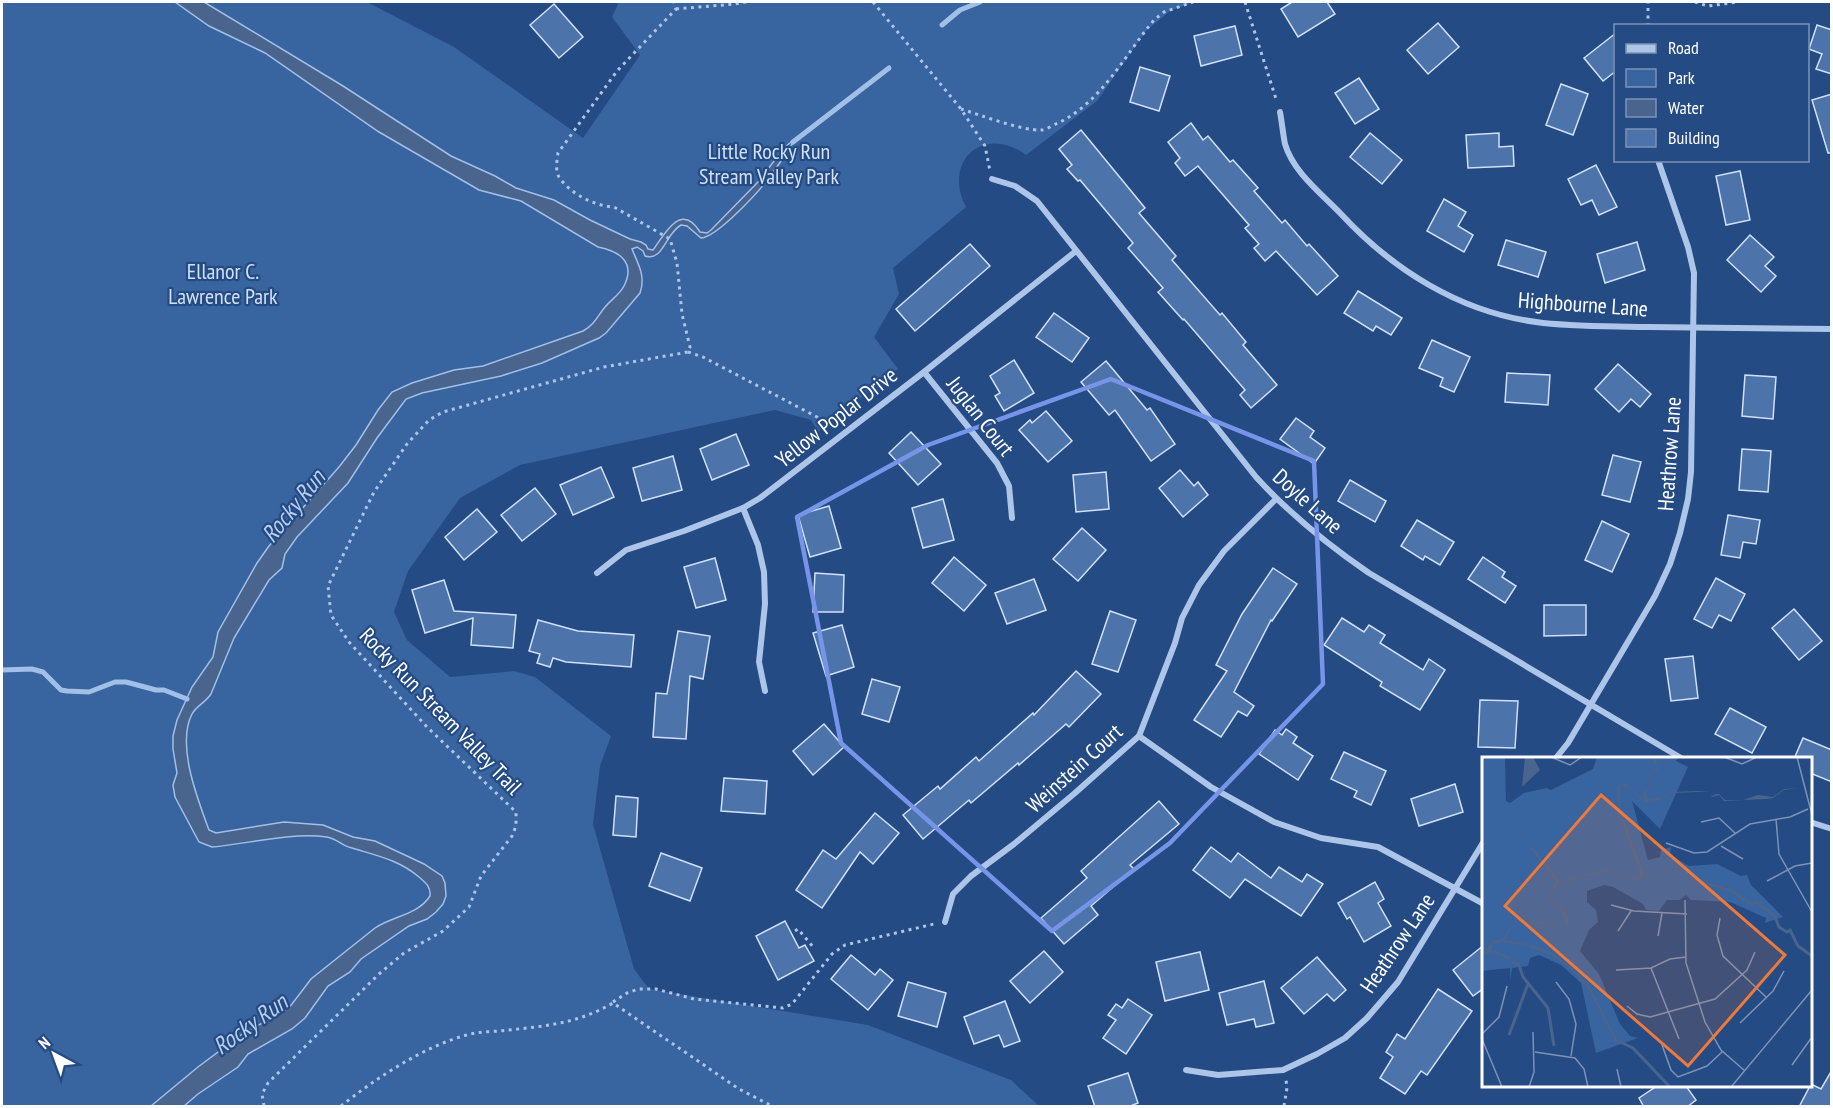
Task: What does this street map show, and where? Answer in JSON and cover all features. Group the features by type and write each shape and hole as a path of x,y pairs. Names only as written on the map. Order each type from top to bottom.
{"street":[{"name":"Highbourne Lane","path":"1281,112 1286,145 1301,171 1375,248 1406,271 1439,291 1488,311 1536,322 1575,325 1832,329"},
{"name":"Heathrow Lane","path":"1558,757 1568,743 1654,596 1670,564 1688,499 1694,273 1659,162"},
{"name":"Doyle Lane","path":"992,179 1015,186 1036,201 1256,477 1276,499 1338,552 1369,573 1678,757"},
{"name":"Yellow Poplar Drive","path":"597,573 626,550 684,531 742,508 794,474 1076,251"},
{"name":"Juglan Court","path":"924,372 998,463 1009,486 1012,518"},
{"name":"Weinstein Court","path":"945,922 953,894 971,876 1014,844 1075,793 1138,735 1182,618 1199,585 1224,551 1276,499"},
{"path":"742,508 758,545 764,572 765,603 759,662 765,691"},
{"path":"1138,735 1211,787 1274,822 1322,838 1378,847 1482,903"},
{"path":"1812,823 1832,829"},
{"name":"Heathrow Lane","path":"1186,1070 1218,1075 1283,1070 1345,1038 1398,982 1482,844"}],"path":[{"path":"674,2 676,9"},
{"path":"746,2 676,9 617,71 558,153 556,165 559,177 582,198 614,207 670,239 677,263 682,314 690,347 688,352 703,357 817,417 837,440"},
{"path":"873,2 961,109 985,146 992,179"},
{"path":"961,109 1022,127 1042,130 1086,106 1154,20 1164,12 1193,2"},
{"path":"1245,2 1281,112"},
{"path":"1648,2 1648,24"},
{"path":"1695,2 1708,6 1738,2"},
{"name":"Rocky Run Stream Valley Trail","path":"264,1107 262,1094 267,1083 370,982 404,953 443,931 469,907 481,876 509,841 516,826 516,812 427,727 349,642 331,615 328,586 374,492 407,444 429,420 443,412 604,367 688,352"},
{"path":"341,1107 361,1090 417,1055 442,1043 469,1034 569,1022 591,1015 627,993 639,989 656,989 694,999 783,1008 792,1004 832,954 845,945 945,922"},
{"path":"795,931 798,929 814,948"},
{"path":"613,1003 739,1089 772,1107"},
{"path":"1283,1070 1287,1088 1284,1107"}],"highlighted area":[{"path":"1111,379 1314,461 1323,684 1170,843 1052,931 841,743 797,517 928,445"}],"green space":[{"path":"2,2 367,2 454,47 583,138 640,55 612,17 619,2 1194,2 1170,11 1146,31 1097,101 1026,155 1010,146 996,144 982,146 971,152 963,162 959,175 960,190 966,207 893,268 899,294 874,337 898,369 818,432 811,420 775,410 520,465 460,498 408,571 394,612 407,640 450,677 514,671 535,677 611,736 600,766 593,824 634,969 649,989 868,1025 1011,1080 1039,1106 2,1106"}],"water":[{"path":"175,2 204,2 343,86 451,156 516,188 554,200 590,220 641,242 648,249 653,250 669,228 680,220 693,223 700,232 707,233 711,230 758,182 784,148 797,137 757,192 717,230 701,238 687,226 681,225 671,234 656,255 645,256 643,251 637,247 632,249 642,276 640,293 606,333 599,338 542,363 501,376 422,393 406,399 348,483 297,537 285,554 282,568 269,580 234,638 211,694 194,711 188,727 186,741 190,772 209,830 216,833 284,822 323,825 353,837 375,841 424,864 442,876 446,896 443,904 427,919 409,926 361,959 350,972 328,986 305,1018 292,1029 248,1054 238,1067 184,1106 151,1106 241,1035 289,1008 311,979 375,928 419,907 430,896 426,883 404,866 327,837 284,837 212,847 199,842 175,797 173,785 177,773 173,736 177,720 192,687 213,657 218,632 257,563 269,546 339,467 392,392 454,370 483,366 587,329 622,289 628,270 627,264 613,251 598,247 521,201 479,190 379,132 265,53 209,26"}],"building":[{"path":"1292,2 1327,2 1335,14 1298,37 1281,9"},
{"path":"554,4 583,37 559,58 530,25"},
{"path":"1438,23 1459,47 1428,74 1407,50"},
{"path":"1817,25 1832,30 1832,74 1816,69 1822,54 1809,49"},
{"path":"1235,26 1242,55 1201,66 1194,36"},
{"path":"1614,35 1614,73 1603,81 1584,58"},
{"path":"1140,67 1170,76 1159,111 1130,102"},
{"path":"1359,78 1379,109 1355,124 1335,93"},
{"path":"1561,84 1588,94 1573,135 1546,125"},
{"path":"1832,94 1832,153 1828,153 1812,100"},
{"path":"1191,123 1203,140 1208,136 1230,162 1233,160 1258,188 1254,191 1282,223 1285,220 1307,246 1309,244 1338,276 1317,295 1276,251 1265,261 1254,248 1259,244 1245,228 1249,225 1198,166 1185,176 1175,163 1180,158 1168,142"},
{"path":"1081,130 1145,208 1139,213 1176,256 1172,260 1220,315 1222,313 1246,342 1243,345 1277,385 1251,408 1240,395 1245,390 1158,292 1163,288 1128,248 1133,243 1080,180 1078,181 1067,169 1072,165 1059,149"},
{"path":"1370,133 1402,160 1382,184 1350,157"},
{"path":"1499,133 1499,147 1513,146 1514,166 1468,168 1466,135"},
{"path":"1596,165 1617,207 1599,215 1592,200 1581,205 1568,179"},
{"path":"1740,171 1750,220 1726,225 1716,176"},
{"path":"1444,199 1466,212 1458,226 1473,235 1464,252 1427,231"},
{"path":"1750,235 1774,257 1765,266 1776,276 1761,292 1727,260"},
{"path":"1506,240 1546,252 1538,277 1498,265"},
{"path":"1637,242 1645,270 1605,283 1597,254"},
{"path":"970,244 990,266 915,331 896,309"},
{"path":"1358,291 1402,318 1391,335 1376,326 1373,331 1344,313"},
{"path":"1054,313 1089,338 1072,362 1036,337"},
{"path":"1432,340 1470,357 1454,392 1440,386 1443,378 1419,368"},
{"path":"1014,360 1034,393 1004,411 995,396 1000,393 990,376"},
{"path":"1106,361 1147,410 1150,408 1175,444 1151,461 1115,410 1109,415 1081,382"},
{"path":"1618,364 1651,394 1640,407 1631,399 1619,412 1595,389"},
{"path":"1507,373 1550,375 1548,405 1505,402"},
{"path":"1745,375 1776,377 1773,419 1742,416"},
{"path":"1046,411 1072,441 1048,462 1019,430 1030,420 1032,423"},
{"path":"1296,418 1314,431 1310,437 1325,448 1314,464 1280,439"},
{"path":"911,432 941,464 918,485 889,453"},
{"path":"736,434 749,465 712,480 700,449"},
{"path":"1742,449 1771,451 1768,492 1739,490"},
{"path":"1613,455 1641,462 1630,502 1602,495"},
{"path":"673,456 682,490 642,501 633,468"},
{"path":"601,467 614,497 573,515 560,485"},
{"path":"1180,470 1194,486 1198,482 1208,495 1183,517 1159,488"},
{"path":"1106,472 1109,509 1076,512 1073,475"},
{"path":"1350,480 1386,501 1375,522 1338,501"},
{"path":"535,488 556,514 522,541 501,515"},
{"path":"943,499 954,540 923,548 912,508"},
{"path":"829,506 841,548 810,557 798,515"},
{"path":"477,509 497,532 464,560 445,537"},
{"path":"1728,515 1760,520 1756,544 1743,542 1740,558 1721,555"},
{"path":"1417,520 1454,542 1440,565 1425,556 1423,560 1401,546"},
{"path":"1602,521 1629,534 1612,572 1585,560"},
{"path":"1082,528 1106,550 1078,581 1053,559"},
{"path":"954,557 986,585 964,611 932,583"},
{"path":"1483,557 1505,572 1502,577 1516,586 1505,603 1468,579"},
{"path":"715,558 726,600 696,608 684,567"},
{"path":"1273,568 1297,584 1271,620 1234,692 1254,706 1247,716 1238,711 1221,737 1194,720 1227,671 1216,665 1242,614"},
{"path":"815,573 844,575 843,612 813,612"},
{"path":"1716,578 1745,594 1731,621 1719,615 1712,628 1694,619"},
{"path":"1034,579 1046,610 1007,624 995,593"},
{"path":"444,580 454,611 516,615 513,648 471,645 473,618 425,633 412,590"},
{"path":"1544,605 1586,605 1586,635 1544,636"},
{"path":"1794,609 1822,641 1799,660 1772,628"},
{"path":"1110,611 1136,620 1118,672 1092,664"},
{"path":"1342,618 1364,632 1369,625 1385,635 1380,643 1423,670 1429,659 1445,670 1420,710 1380,686 1382,682 1324,645"},
{"path":"538,620 578,631 634,635 631,667 566,662 553,658 550,667 537,663 540,654 529,651"},
{"path":"842,625 854,667 826,676 813,633"},
{"path":"678,631 710,636 703,679 690,676 686,739 653,737 656,693 667,694"},
{"path":"1693,656 1698,698 1671,701 1665,659"},
{"path":"1076,671 1101,694 1069,727 1066,724 1019,765 1018,763 971,803 969,800 923,839 903,815 938,786 940,789 976,757 979,761 1033,713 1034,715"},
{"path":"872,679 900,687 889,722 862,714"},
{"path":"1480,700 1518,701 1515,748 1478,747"},
{"path":"1730,708 1766,727 1752,753 1715,734"},
{"path":"824,724 844,747 813,775 793,751"},
{"path":"1286,729 1297,737 1293,743 1313,756 1298,780 1259,754 1275,730 1282,735"},
{"path":"1803,738 1832,750 1832,782 1812,774 1812,757 1795,757"},
{"path":"1344,752 1386,771 1371,805 1354,797 1357,791 1331,779"},
{"path":"724,778 767,781 765,814 721,811"},
{"path":"1455,784 1463,812 1419,826 1411,799"},
{"path":"616,796 638,798 636,837 613,835"},
{"path":"1159,801 1179,824 1130,865 1134,869 1091,906 1098,915 1064,944 1041,918 1087,878 1081,871"},
{"path":"875,813 899,833 873,864 860,852 822,908 796,890 823,850 836,859"},
{"path":"1211,847 1231,862 1238,853 1271,878 1279,867 1302,882 1307,874 1323,884 1301,916 1245,879 1230,898 1193,870"},
{"path":"661,853 702,868 690,901 649,886"},
{"path":"1375,882 1384,899 1378,903 1391,926 1364,942 1350,917 1347,919 1338,903"},
{"path":"785,921 799,948 805,945 814,961 778,980 756,936"},
{"path":"1482,947 1482,989 1473,996 1453,970"},
{"path":"1044,951 1063,972 1030,1003 1010,981"},
{"path":"1200,952 1209,990 1165,1001 1156,962"},
{"path":"851,955 875,975 880,969 893,980 868,1010 831,979"},
{"path":"1317,957 1346,990 1334,1001 1327,994 1304,1014 1281,988"},
{"path":"1264,981 1274,1023 1256,1027 1254,1019 1227,1025 1219,993"},
{"path":"908,982 946,993 937,1027 898,1016"},
{"path":"1438,989 1472,1011 1427,1075 1421,1071 1405,1094 1380,1078 1393,1057 1386,1052 1397,1034 1405,1039"},
{"path":"1128,999 1152,1015 1126,1054 1103,1038 1116,1020 1108,1015 1116,1004 1122,1008"},
{"path":"1005,1001 1020,1041 1004,1047 999,1035 974,1044 964,1017"},
{"path":"1832,1070 1832,1107 1799,1107 1812,1084 1821,1089"},
{"path":"1128,1073 1138,1103 1128,1107 1095,1107 1088,1086"},
{"path":"1656,1087 1687,1087 1696,1100 1687,1107 1644,1107 1639,1098"}],"waterway":[{"path":"942,25 960,10 980,2"},
{"path":"793,142 889,68"},
{"path":"2,670 32,669 43,672 61,690 67,691 89,692 115,682 126,682 164,690 187,699"}],"park label":[{"name":"Little Rocky Run Stream Valley Park","path":"769,164"},
{"name":"Ellanor C. Lawrence Park","path":"223,284"}],"water label":[{"name":"Rocky Run","path":"293,506"},
{"name":"Rocky Run","path":"250,1024"}]}
